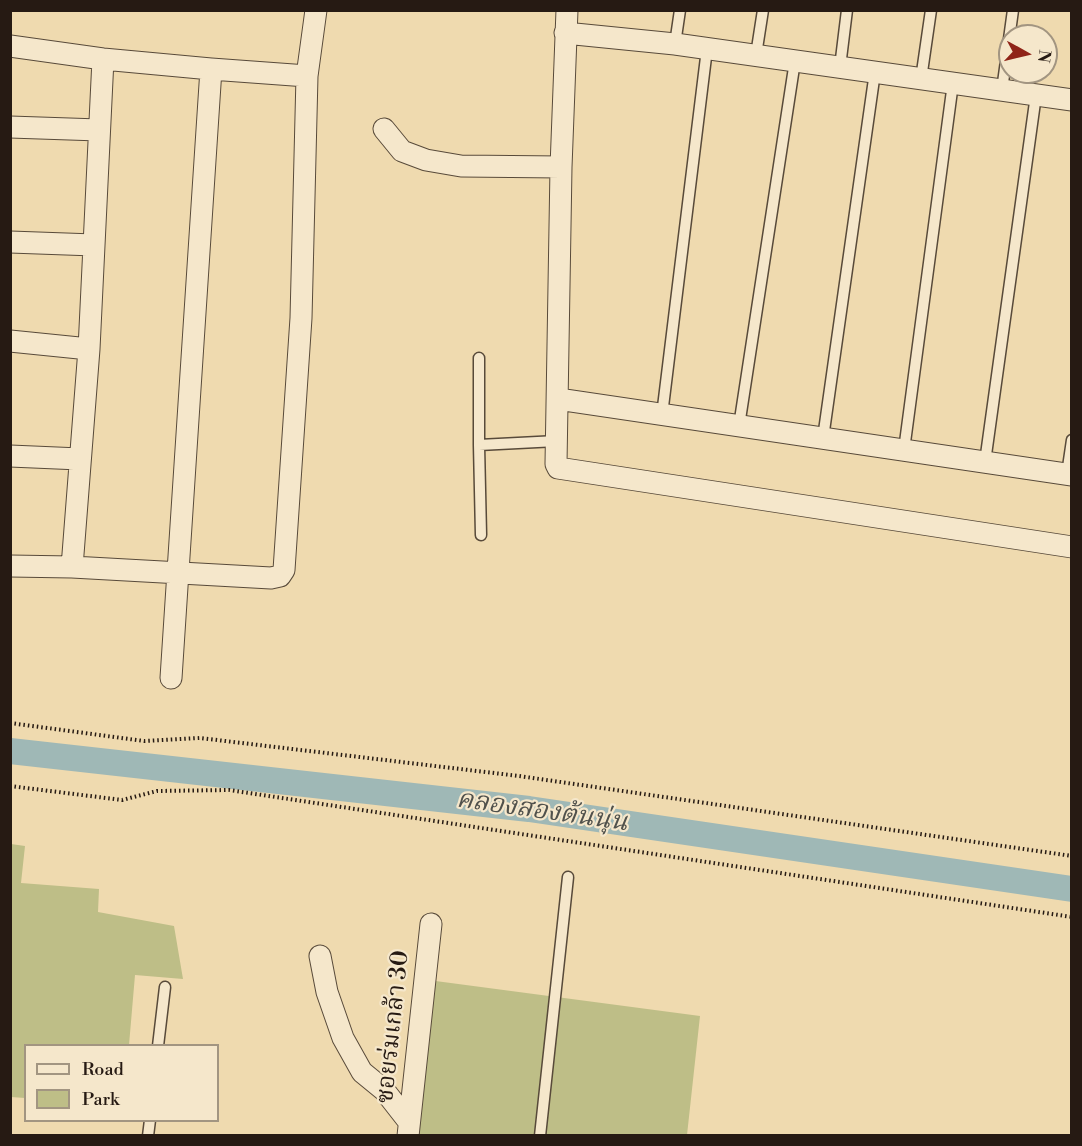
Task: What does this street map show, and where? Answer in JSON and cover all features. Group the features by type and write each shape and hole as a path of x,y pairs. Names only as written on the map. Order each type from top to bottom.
{"street":[{"path":"10,566 72,567 271,578 279,576 284,570 300,318 307,76 316,10"},
{"path":"567,10 561,167 556,464 561,470 1071,547"},
{"path":"565,33 707,48 1071,100"},
{"path":"10,46 103,58 307,76"},
{"path":"72,567 89,350 103,58"},
{"path":"171,678 212,69"},
{"path":"10,127 99,130"},
{"path":"384,129 402,151 426,160 461,166 561,167"},
{"path":"10,242 94,245"},
{"path":"10,341 89,350"},
{"path":"558,399 1069,474"},
{"path":"10,456 80,459"},
{"name":"ซอยร่มเกล้า 30","path":"409,1129 431,924"},
{"path":"320,956 327,992 343,1038 362,1072 384,1090 409,1129"}],"lane":[{"path":"675,44 680,10"},
{"path":"756,55 763,10"},
{"path":"840,67 847,10"},
{"path":"921,79 931,10"},
{"path":"1002,90 1013,10"},
{"path":"662,415 707,48"},
{"path":"739,426 795,61"},
{"path":"823,438 875,72"},
{"path":"904,450 953,83"},
{"path":"984,462 1036,95"},
{"path":"479,358 482,535"},
{"path":"1069,474 1071,440"},
{"path":"479,445 557,441"},
{"path":"540,1136 568,877"},
{"path":"158,1044 165,987"}],"path":[{"path":"10,723 144,741 200,738 496,773 1071,856"},
{"path":"10,786 122,800 158,791 229,790 1071,917"}],"green space":[{"path":"11,844 25,846 21,883 99,889 98,912 174,926 183,979 135,975 129,1044 24,1044 24,1098 11,1097"},
{"path":"428,980 700,1016 687,1135 419,1136"}],"waterway":[{"name":"คลองสองต้นนุ่น","path":"10,751 529,809 1072,889"}]}
